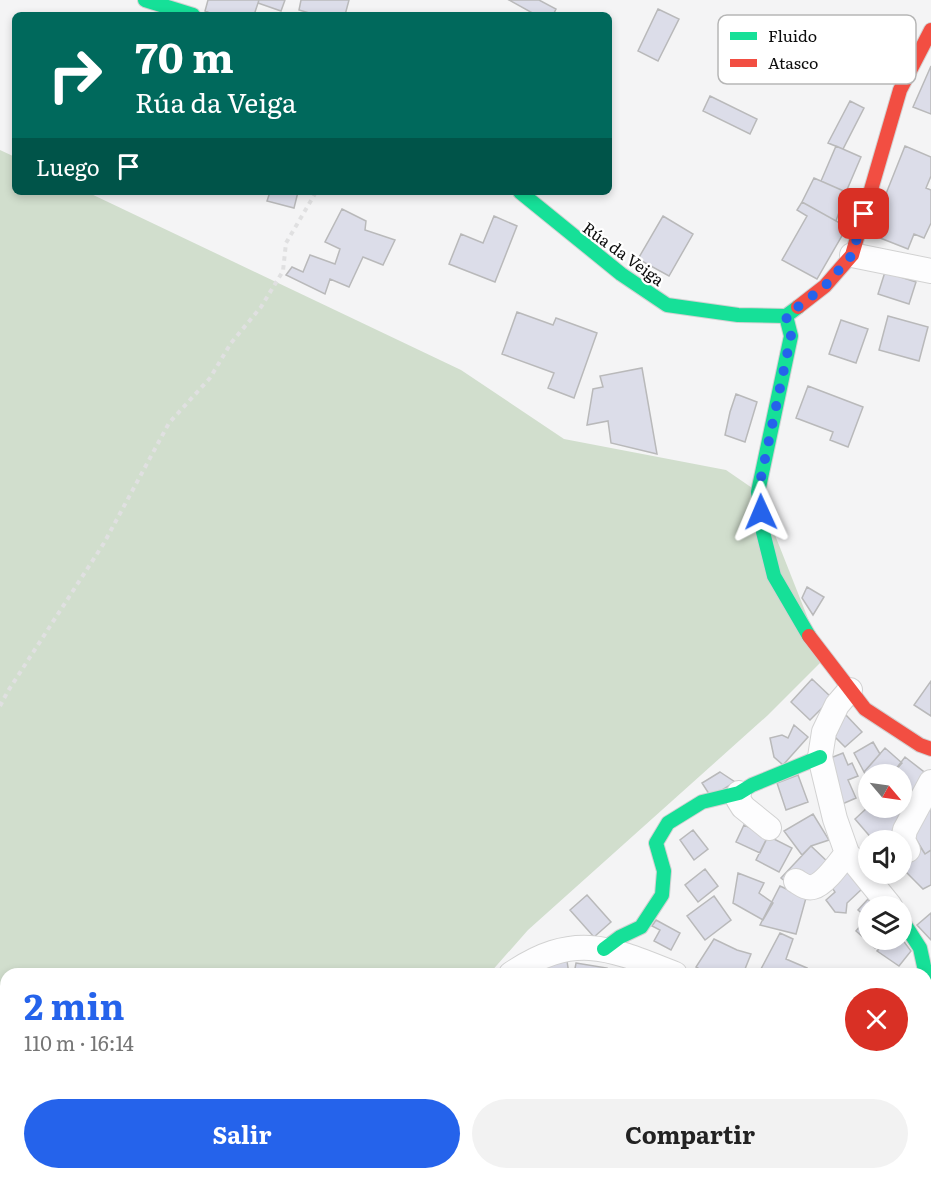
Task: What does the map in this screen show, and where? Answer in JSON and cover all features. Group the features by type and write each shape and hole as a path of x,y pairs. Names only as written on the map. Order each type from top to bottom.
{"street":[{"path":"145,0 183,12"},
{"path":"916,59 931,30"},
{"path":"903,84 852,255 825,286 786,316 791,336 758,492 763,532 774,576 810,639 865,709 920,745 931,749"},
{"name":"Rúa da Veiga","path":"524,195 621,274 667,305 738,315 786,316"},
{"path":"852,255 931,271"},
{"path":"850,690 837,705 824,732 820,757 835,819 847,853 882,896"},
{"path":"604,949 620,937 641,927 662,896 664,871 656,843 668,823 702,802 739,793 752,785 820,757"},
{"path":"905,830 931,782"},
{"path":"739,793 738,799 743,807 769,828"},
{"path":"796,881 807,887 815,887 832,872 847,853"},
{"path":"912,936 920,948 924,968"},
{"path":"519,968 529,961 562,950 586,946 625,953 661,968"}],"path":[{"path":"0,706 104,543 169,423 210,378 231,343 261,307 282,271 286,243 314,195"}],"green space":[{"path":"0,150 12,156 12,195 93,195 461,370 564,439 726,470 758,492 824,659 768,715 528,930 494,968 0,968"}],"building":[{"path":"208,0 259,0 255,12 205,11"},
{"path":"259,0 285,0 281,11 258,3"},
{"path":"301,0 349,0 346,12 299,10"},
{"path":"509,0 539,0 556,9 554,12 531,12"},
{"path":"658,9 679,19 658,61 638,51"},
{"path":"931,66 931,114 913,107"},
{"path":"710,96 757,119 750,134 703,111"},
{"path":"850,101 864,108 843,149 828,143"},
{"path":"836,146 861,157 846,192 821,181"},
{"path":"905,146 931,157 931,176 926,188 931,190 931,223 924,238 914,234 908,249 870,234"},
{"path":"814,178 846,192 836,221 802,202"},
{"path":"269,195 297,195 294,208 267,201"},
{"path":"802,202 847,227 817,279 782,260 807,216 797,210"},
{"path":"342,209 366,221 365,230 395,240 383,265 363,257 349,287 330,279 325,294 286,275 292,267 303,272 310,255 335,264 340,249 325,242"},
{"path":"494,216 517,226 495,282 449,264 461,234 483,243"},
{"path":"663,216 693,234 669,276 638,259"},
{"path":"885,272 916,282 909,304 878,294"},
{"path":"517,312 553,325 556,318 597,333 574,398 548,388 554,373 502,354"},
{"path":"888,316 928,327 919,361 879,350"},
{"path":"841,320 868,329 856,363 829,354"},
{"path":"642,368 657,454 611,443 608,421 587,425 593,389 603,387 600,376"},
{"path":"808,386 863,407 848,447 830,440 833,432 796,418"},
{"path":"736,394 757,402 745,442 725,435"},
{"path":"807,587 824,597 813,615 802,598"},
{"path":"812,679 832,698 810,720 791,702"},
{"path":"931,681 931,716 914,705"},
{"path":"845,714 862,732 845,747 835,737"},
{"path":"794,725 808,737 783,765 774,757 770,738 782,735 788,738"},
{"path":"873,742 880,754 871,764 860,764 854,753"},
{"path":"885,748 902,763 901,764 871,764"},
{"path":"843,753 848,765 852,763 858,776 848,780 856,798 840,805 823,761"},
{"path":"905,757 928,775 912,796 912,764 900,764"},
{"path":"720,772 735,782 711,797 702,783"},
{"path":"798,775 808,802 786,810 777,783"},
{"path":"926,801 931,810 931,850 925,854 912,830"},
{"path":"813,814 829,840 811,846 802,855 784,831"},
{"path":"858,816 904,818 906,820 895,830 864,830 855,819"},
{"path":"744,825 768,836 760,853 736,842"},
{"path":"693,830 708,849 694,860 680,840"},
{"path":"768,836 792,848 779,872 756,860"},
{"path":"811,846 830,864 813,882 800,870 787,883 781,878"},
{"path":"921,848 925,854 931,850 931,885 923,889 912,878 912,854"},
{"path":"705,869 718,886 698,902 685,885"},
{"path":"848,871 863,888 847,903 846,913 835,912 826,900 835,892 831,886"},
{"path":"738,873 764,883 759,893 773,903 763,920 733,903"},
{"path":"780,886 806,898 796,934 760,925"},
{"path":"587,895 611,922 594,937 570,910"},
{"path":"714,896 731,920 705,940 687,916"},
{"path":"931,913 931,940 917,925"},
{"path":"656,920 680,933 671,950 654,941 660,930 652,926"},
{"path":"780,933 793,939 786,959 807,968 762,968"},
{"path":"714,939 751,954 745,968 696,967"},
{"path":"910,950 911,951 899,966 877,951"},
{"path":"567,961 568,968 539,968"},
{"path":"576,963 607,968 575,968"}],"traffic: fast":[{"path":"145,0 183,12"},
{"path":"524,195 621,274 667,305 738,315 786,316 798,307"},
{"path":"786,316 791,336 758,492 763,532 774,576 809,636"},
{"path":"604,949 620,937 641,927 662,895 664,871 656,843 668,823 702,802 739,793 752,785 820,757"},
{"path":"912,936 920,948 924,968"}],"traffic: jam":[{"path":"916,59 931,30"},
{"path":"798,307 825,286 852,255 903,84"},
{"path":"809,636 865,709 920,745 931,749"}],"route":[{"path":"761,512 758,492 791,336 786,316 825,286 852,255 864,214"}]}
